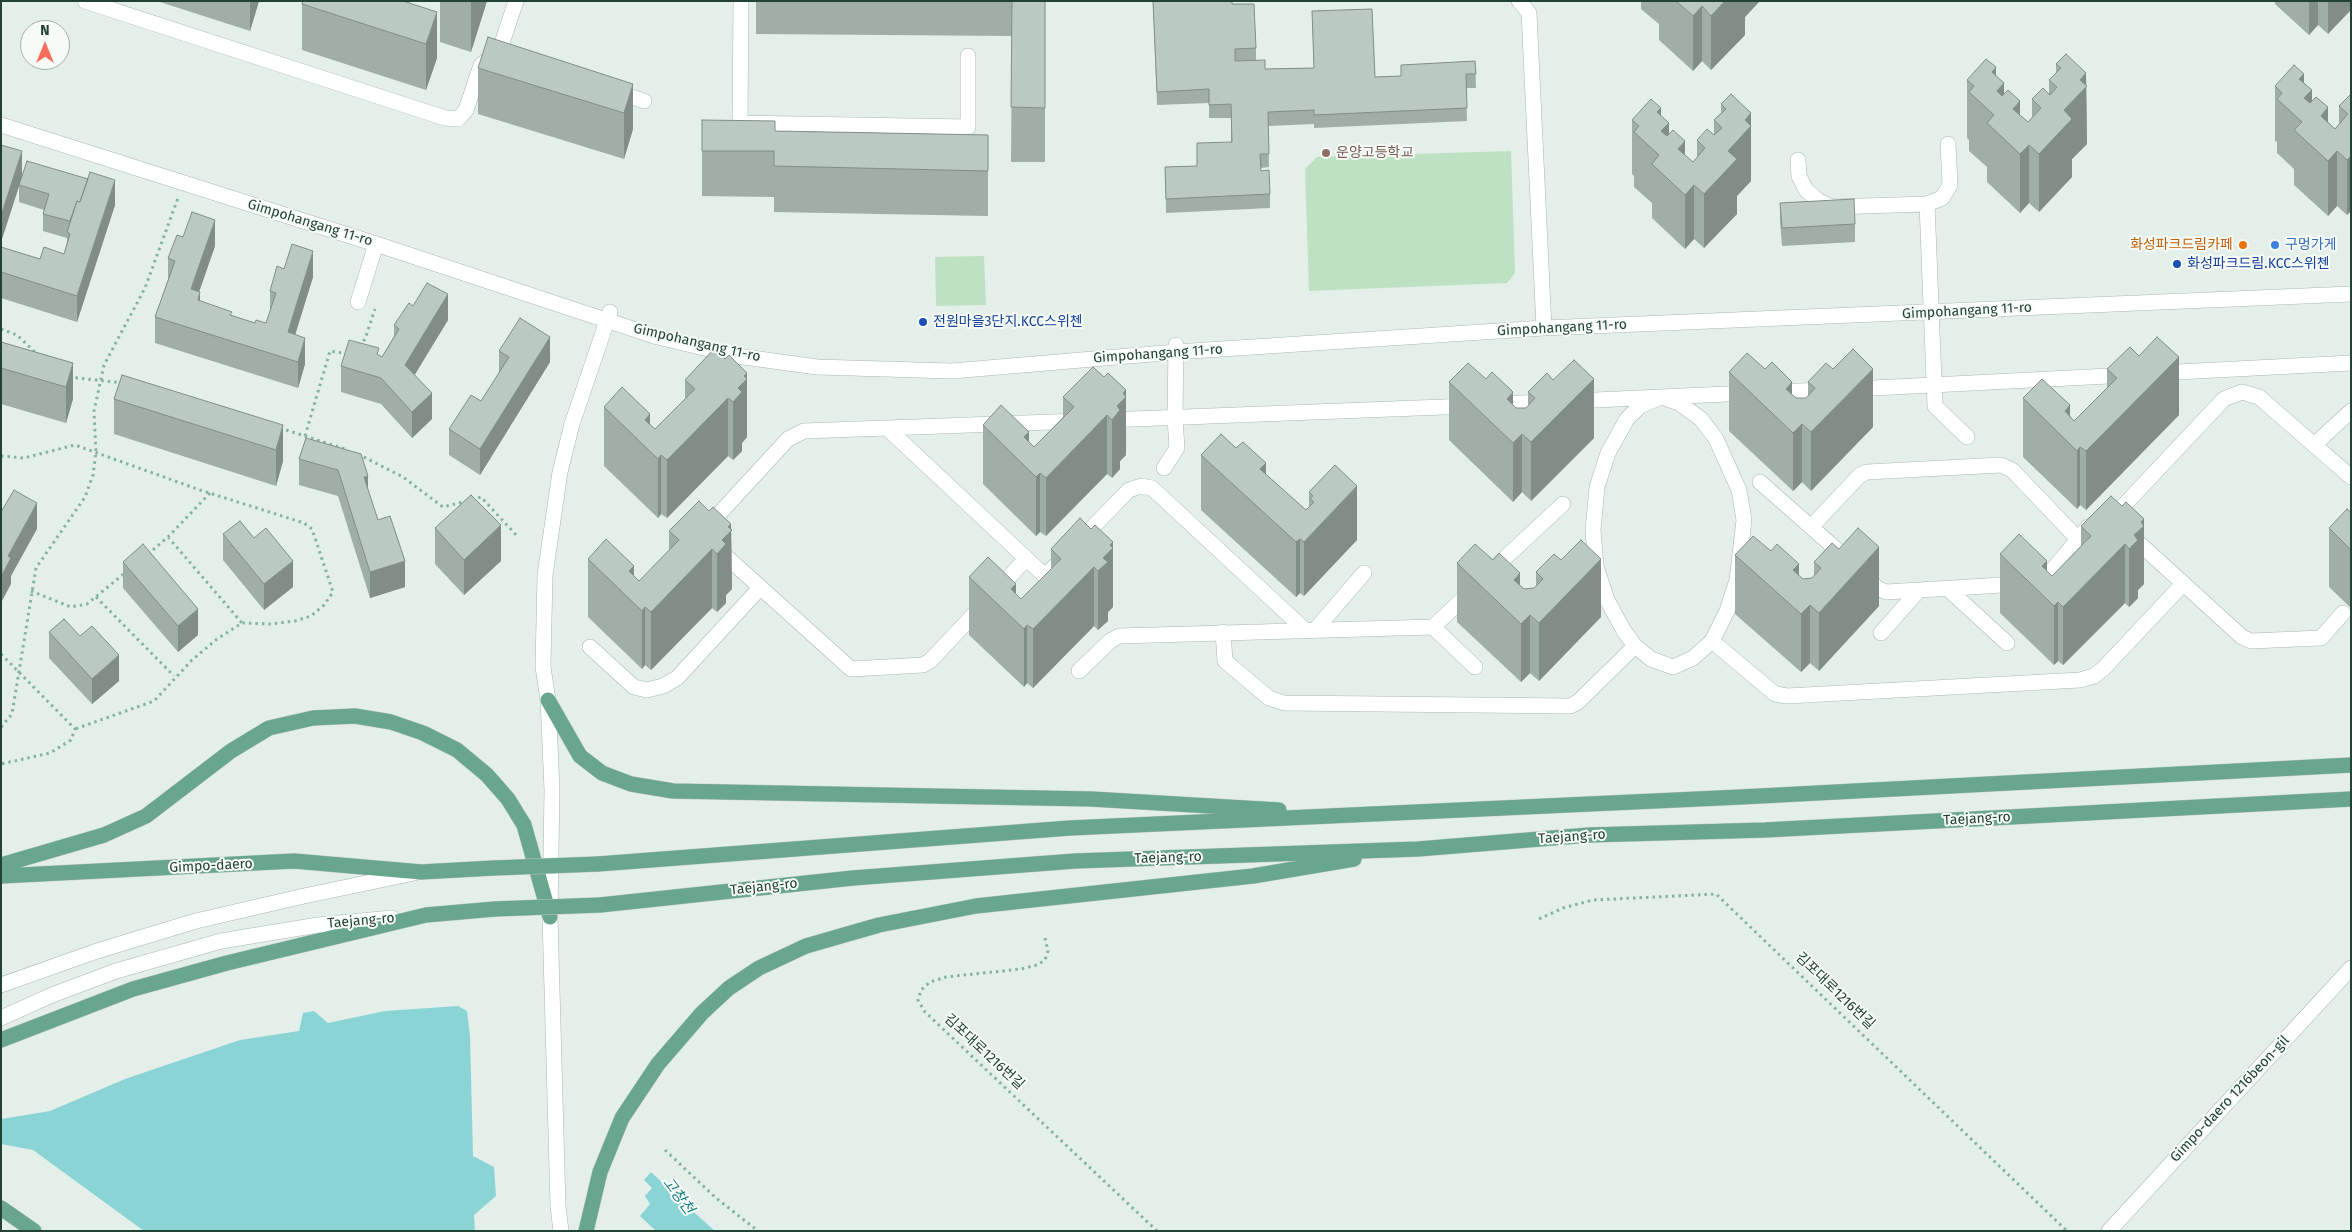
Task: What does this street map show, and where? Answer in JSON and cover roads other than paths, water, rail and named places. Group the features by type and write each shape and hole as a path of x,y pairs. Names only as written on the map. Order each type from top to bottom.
{"main road":[{"path":"548,700 580,756 602,773 631,784 673,791 1091,799 1360,815"},
{"path":"1,865 104,835 146,816 231,751 269,728 313,718 355,716 391,722 423,733 457,750 487,776 508,799 524,825 550,917"},
{"path":"420,872 598,864 1070,828 2351,765"},
{"name":"Taejang-ro","path":"426,915 495,909 600,905 853,878 1065,862 1418,849 1589,835 1765,830 2351,800"},
{"path":"586,1231 600,1172 622,1118 658,1064 702,1014 729,988 759,968 806,946 879,925 976,906 1253,876 1418,849"},
{"name":"Gimpo-daero","path":"1,876 294,861 420,872"},
{"path":"1,1040 133,989 227,963 426,915"},
{"path":"1,1208 34,1231"}],"street":[{"path":"85,1 445,118 458,119 466,110 481,66 499,52 516,1"},
{"path":"741,1 740,123 968,127 968,56"},
{"path":"1519,1 1529,14 1544,324"},
{"path":"499,52 517,58"},
{"path":"599,86 644,101"},
{"name":"Gimpohangang 11-ro","path":"1,118 608,316 654,336 737,356 817,367 952,371 1176,348 1544,324 1932,308 2351,294"},
{"name":"Gimpohangang 11-ro","path":"1,125 608,316"},
{"path":"1798,160 1799,176 1806,190 1819,202 1832,207 1927,204 1942,198 1950,185 1948,144"},
{"path":"1927,204 1935,406 1967,438"},
{"path":"358,302 376,244"},
{"name":"Gimpohangang 11-ro","path":"1932,308 2351,286"},
{"path":"561,1231 558,1206 550,917 552,790 542,626 545,575 560,472 572,424 608,316"},
{"path":"1164,468 1177,448 1175,418 1176,348"},
{"path":"1026,559 930,661 923,665 851,668 720,551 713,534 720,514 795,434 804,431 1175,418 1662,397 2351,363"},
{"path":"1760,482 1812,526 1877,588 1886,592 2036,583 2049,574 2088,527 2112,518 2224,399 2242,392 2259,397 2351,477"},
{"path":"1662,397 1679,403 1701,419 1716,439 1739,490 1744,520 1737,580 1727,611 1712,640 1693,658 1673,667 1651,659 1635,646 1607,600 1596,566 1593,530 1597,487 1608,453 1627,419 1640,406 1662,397"},
{"path":"2314,445 2351,411"},
{"path":"888,429 1045,576 1129,490 1141,486 1152,488 1310,630"},
{"path":"1812,526 1860,475 1868,472 2002,465 2012,470 2078,539"},
{"path":"1079,671 1110,640 1119,636 1433,627 1563,504"},
{"path":"2112,518 2242,637 2251,640 2321,638 2343,612"},
{"path":"1310,630 1364,573"},
{"path":"1712,640 1775,694 1787,696 2080,680 2094,676 2103,668 2183,584"},
{"path":"590,648 634,687 647,690 663,686 677,678 760,588"},
{"path":"1948,588 2008,643"},
{"path":"1881,633 1919,590"},
{"path":"1433,627 1475,666"},
{"path":"1223,632 1225,661 1269,698 1284,703 1570,706 1578,702 1635,646"},
{"path":"1,985 97,951 196,921 420,872"},
{"name":"Taejang-ro","path":"1,1018 52,995 116,971 221,941 318,925 426,915"},
{"name":"Gimpo-daero 1216beon-gil","path":"2109,1231 2351,968"}],"water":[{"path":"458,1006 467,1011 470,1036 473,1156 494,1167 496,1196 474,1215 475,1231 144,1231 33,1150 1,1144 1,1119 50,1111 125,1079 240,1040 299,1031 303,1013 314,1011 328,1023 385,1011"},
{"path":"651,1172 715,1231 656,1231 640,1216 650,1204 645,1196 652,1188 644,1180"}],"place":[{"name":"운양고등학교","path":"1326,153"},
{"name":"화성파크드림카페","path":"2243,245"},
{"name":"구멍가게","path":"2275,245"},
{"name":"화성파크드림.KCC스위첸","path":"2177,264"},
{"name":"전원마을3단지.KCC스위첸","path":"923,322"}],"water label":[{"name":"고창천","path":"678,1196"}]}
